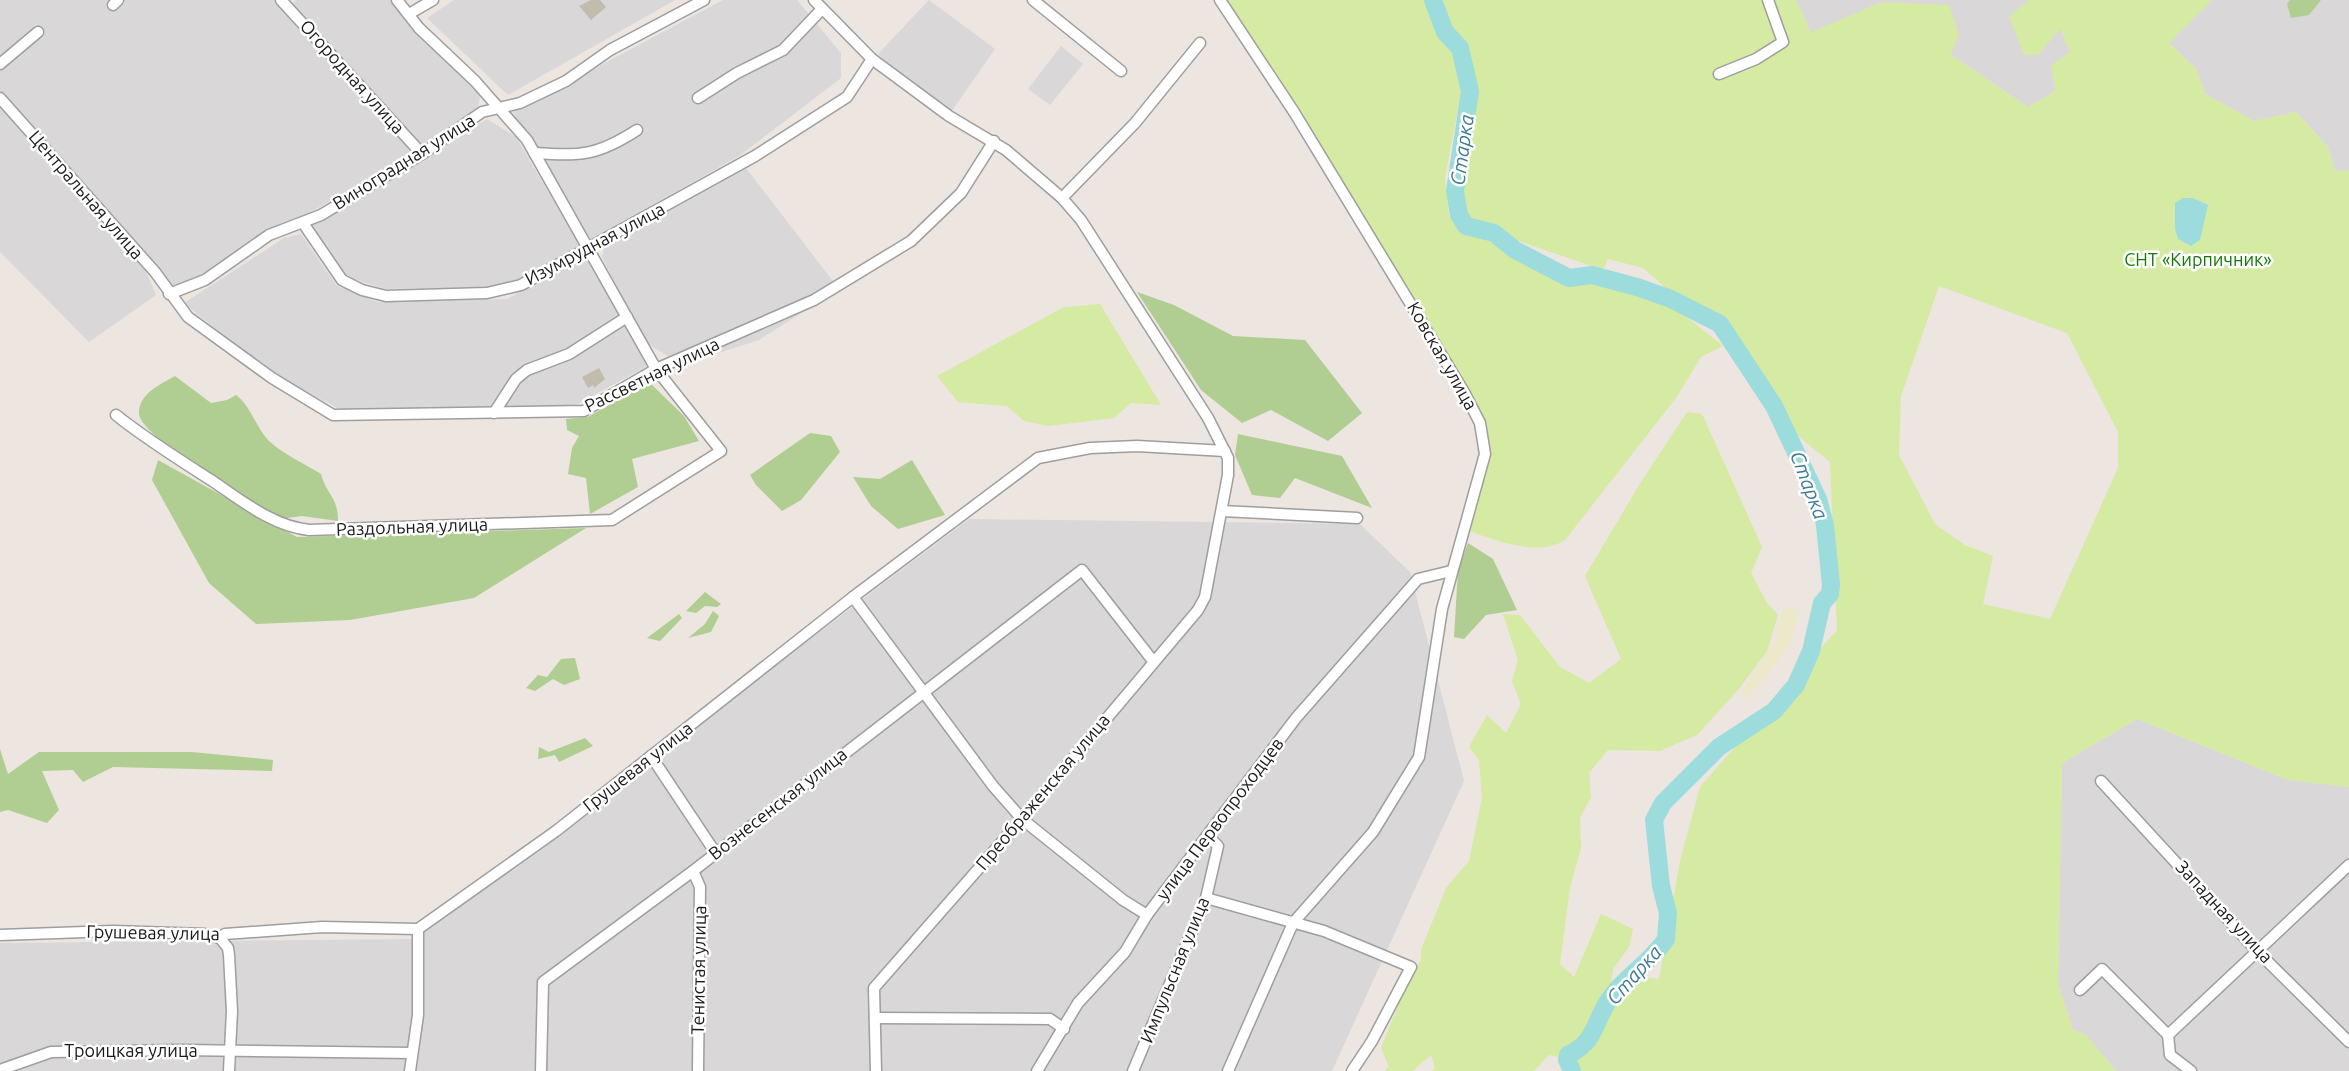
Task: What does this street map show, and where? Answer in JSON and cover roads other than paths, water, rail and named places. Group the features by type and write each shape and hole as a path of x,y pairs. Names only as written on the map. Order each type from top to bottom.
{"street":[{"name":"Огородная улица","path":"281,0 422,154"},
{"path":"397,0 527,140 656,369"},
{"path":"408,14 433,0"},
{"name":"Виноградная улица","path":"169,294 205,280 269,235 303,223 422,154 482,112 520,103 566,81 610,50 704,0"},
{"path":"813,0 872,60 906,87 949,116 994,141 1062,198 1098,244 1197,399 1225,451"},
{"path":"1033,0 1121,71"},
{"name":"Ковская улица","path":"1220,0 1347,199 1480,423 1485,454 1442,609 1419,757 1373,832 1293,923"},
{"path":"1719,74 1755,59 1783,42 1768,0"},
{"path":"698,98 737,73 783,50 822,9"},
{"path":"0,63 38,32"},
{"path":"1062,198 1135,123 1200,43"},
{"name":"Изумрудная улица","path":"303,223 342,280 362,290 386,296 487,293 521,285 755,156 847,97 872,60"},
{"name":"Центральная улица","path":"0,98 155,272 169,294"},
{"path":"534,153 562,155 598,152 637,130"},
{"name":"Рассветная улица","path":"169,294 200,327 272,378 333,415 584,411 656,369 814,300 911,241 962,193 994,141"},
{"path":"494,413 516,379 527,370 569,354 627,317"},
{"name":"Раздольная улица","path":"116,415 143,437 267,517 296,529 612,520 721,451 656,369"},
{"name":"Грушевая улица","path":"0,935 113,931 205,934 220,938 225,934 322,927 418,929 556,831 853,597 1038,458 1090,448 1137,446 1225,451"},
{"name":"Преображенская улица","path":"876,1071 874,988 1022,819 1152,661 1198,610 1204,597 1222,511 1228,475 1228,458 1225,451"},
{"path":"1222,511 1357,518"},
{"name":"Вознесенская улица","path":"541,1071 543,982 693,871 1082,570 1152,661"},
{"name":"улица Первопроходцев","path":"1037,1071 1078,1004 1125,951 1147,915 1296,718 1418,579 1451,572"},
{"path":"853,597 993,786 1022,819 1123,900 1147,915"},
{"path":"651,756 715,852"},
{"name":"Западная улица","path":"2102,781 2257,951 2349,1042"},
{"name":"Импульсная улица","path":"1133,1071 1206,898 1218,846 1208,836"},
{"path":"2168,1035 2349,865"},
{"name":"Тенистая улица","path":"693,871 700,886 698,1071"},
{"path":"1206,898 1324,931 1411,967 1372,1041 1352,1071"},
{"path":"1228,1071 1293,923"},
{"path":"410,1071 418,1015 418,929"},
{"path":"220,938 225,942 229,955 232,1011 229,1071"},
{"path":"2080,990 2102,969 2168,1035 2170,1055 2191,1071"},
{"path":"875,1018 1050,1019 1064,1029"},
{"name":"Троицкая улица","path":"0,1070 51,1052 181,1050 229,1053 412,1053"}],"water":[{"path":"2183,198 2193,198 2208,205 2200,240 2191,246 2178,239 2175,229 2175,203"}],"waterway":[{"name":"Старка","path":"1433,0 1445,32 1460,48 1470,91 1455,191 1459,215 1466,226 1494,233 1515,250 1569,278 1592,275 1637,287 1671,299 1720,324 1774,406 1818,499 1825,525 1830,594 1822,603 1811,651 1796,685 1774,711 1719,747 1663,803 1654,820 1661,886 1668,913 1666,939 1614,993 1585,1043 1568,1055 1567,1060 1572,1071"}],"park label":[{"name":"СНТ «Кирпичник»","path":"2198,260"}]}
